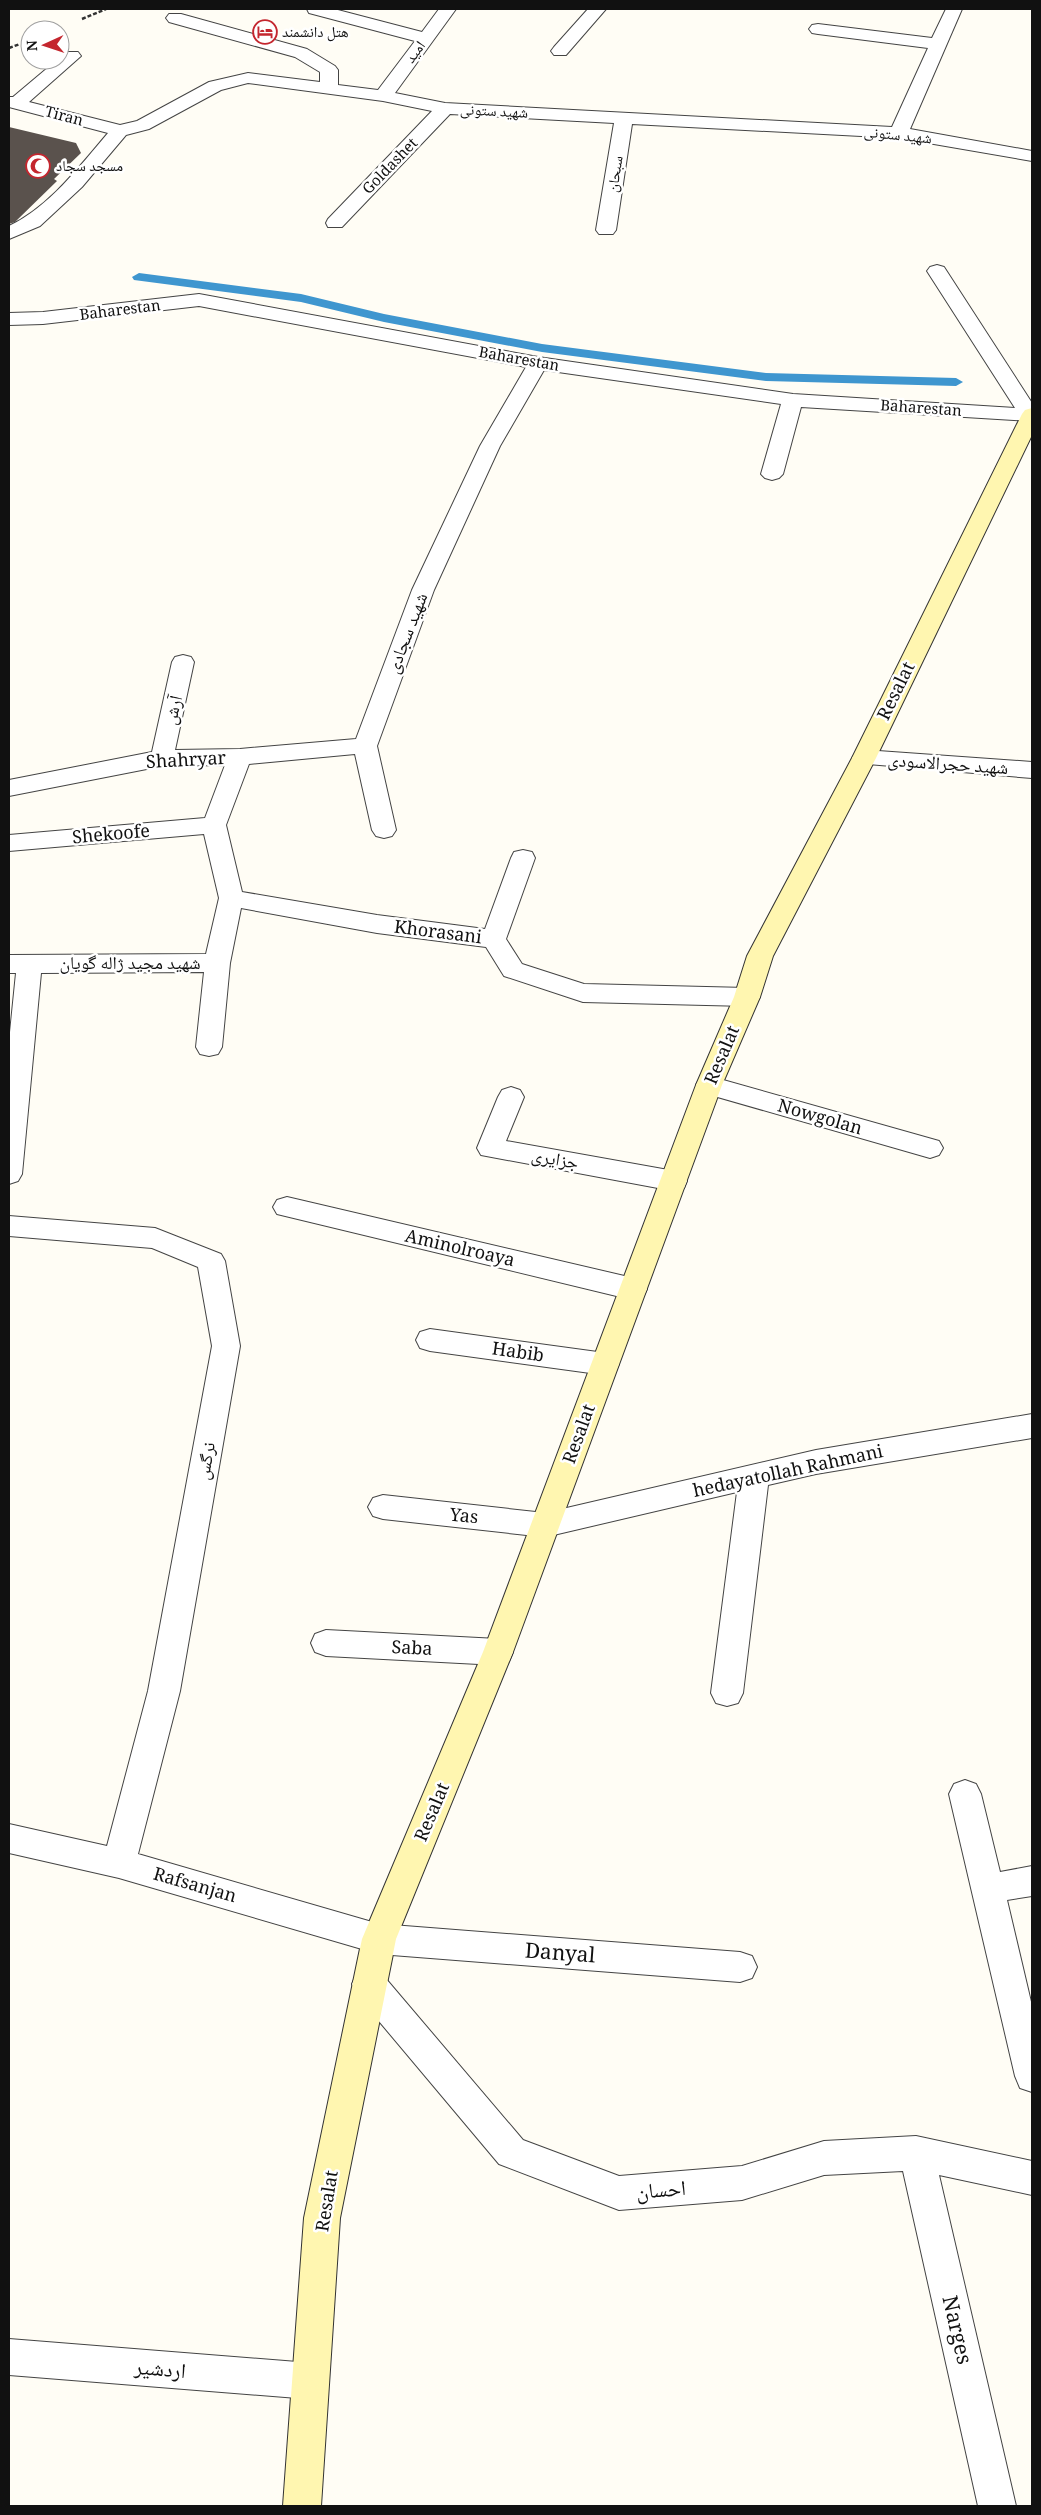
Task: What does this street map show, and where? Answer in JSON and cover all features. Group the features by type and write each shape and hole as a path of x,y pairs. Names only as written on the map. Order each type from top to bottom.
{"street":[{"path":"315,9 424,38"},
{"name":"امید","path":"383,96 424,38 448,9"},
{"path":"560,51 597,9"},
{"path":"898,133 954,9"},
{"path":"174,18 301,53 329,70 329,88"},
{"path":"818,29 939,44"},
{"path":"13,103 72,56"},
{"name":"شهید ستونی","path":"120,131 143,125 215,86 248,78 383,96 445,108 898,133 1032,156"},
{"name":"Tiran","path":"13,103 120,131"},
{"name":"Goldashet","path":"334,223 445,108"},
{"name":"سبحان","path":"606,230 624,118"},
{"path":"9,233 33,222 75,183 120,131"},
{"path":"937,271 1032,414"},
{"name":"Baharestan","path":"9,319 43,318 199,300 538,363 792,400 1032,414"},
{"name":"شهید سجادی","path":"365,746 424,590 490,446 538,363"},
{"path":"772,474 792,400"},
{"name":"Resalat","path":"302,2506 322,2218 368,1984 379,1939 498,1652 709,1085 747,997 760,956 864,758 1032,414"},
{"name":"آرش","path":"162,758 184,662"},
{"path":"365,746 384,830"},
{"name":"Shahryar","path":"9,788 162,758 240,758 365,746"},
{"path":"214,825 240,758"},
{"name":"شهید حجرالاسودی","path":"864,758 1032,770"},
{"name":"Shekoofe","path":"9,843 214,825"},
{"name":"شهید مجید ژاله گویان","path":"19,964 218,963 231,898 214,825"},
{"path":"494,939 523,858"},
{"name":"Khorasani","path":"231,898 377,924 494,939 513,970 583,993 747,997"},
{"path":"208,1047 218,963"},
{"path":"9,1174 19,964"},
{"name":"Nowgolan","path":"709,1085 930,1148"},
{"name":"جزایری","path":"511,1097 490,1148 674,1181"},
{"name":"Aminolroaya","path":"287,1207 633,1289"},
{"name":"نرگس","path":"9,1226 155,1238 211,1261 225,1337 226,1346 164,1691 119,1863"},
{"name":"Habib","path":"430,1340 605,1364"},
{"name":"hedayatollah Rahmani","path":"545,1525 816,1462 1032,1426"},
{"path":"728,1693 754,1477"},
{"name":"Yas","path":"383,1507 545,1525"},
{"name":"Saba","path":"326,1643 498,1652"},
{"path":"965,1794 1032,2076"},
{"name":"Rafsanjan","path":"9,1839 119,1863 379,1939"},
{"path":"988,1889 1032,1881"},
{"name":"Danyal","path":"379,1939 740,1967"},
{"name":"احسان","path":"368,1984 511,2152 619,2194 742,2183 824,2158 916,2153 1032,2178"},
{"name":"Narges","path":"916,2153 997,2506"},
{"name":"اردشیر","path":"9,2357 310,2381"}],"building":[{"name":"مسجد سجاد","path":"9,127 76,143 81,153 54,179 57,181 15,222 9,224"}],"waterway":[{"path":"139,277 301,298 384,318 542,348 766,377 956,382"}],"place":[{"name":"هتل دانشمند","path":"265,32"},
{"name":"مسجد سجاد","path":"38,166"}]}
